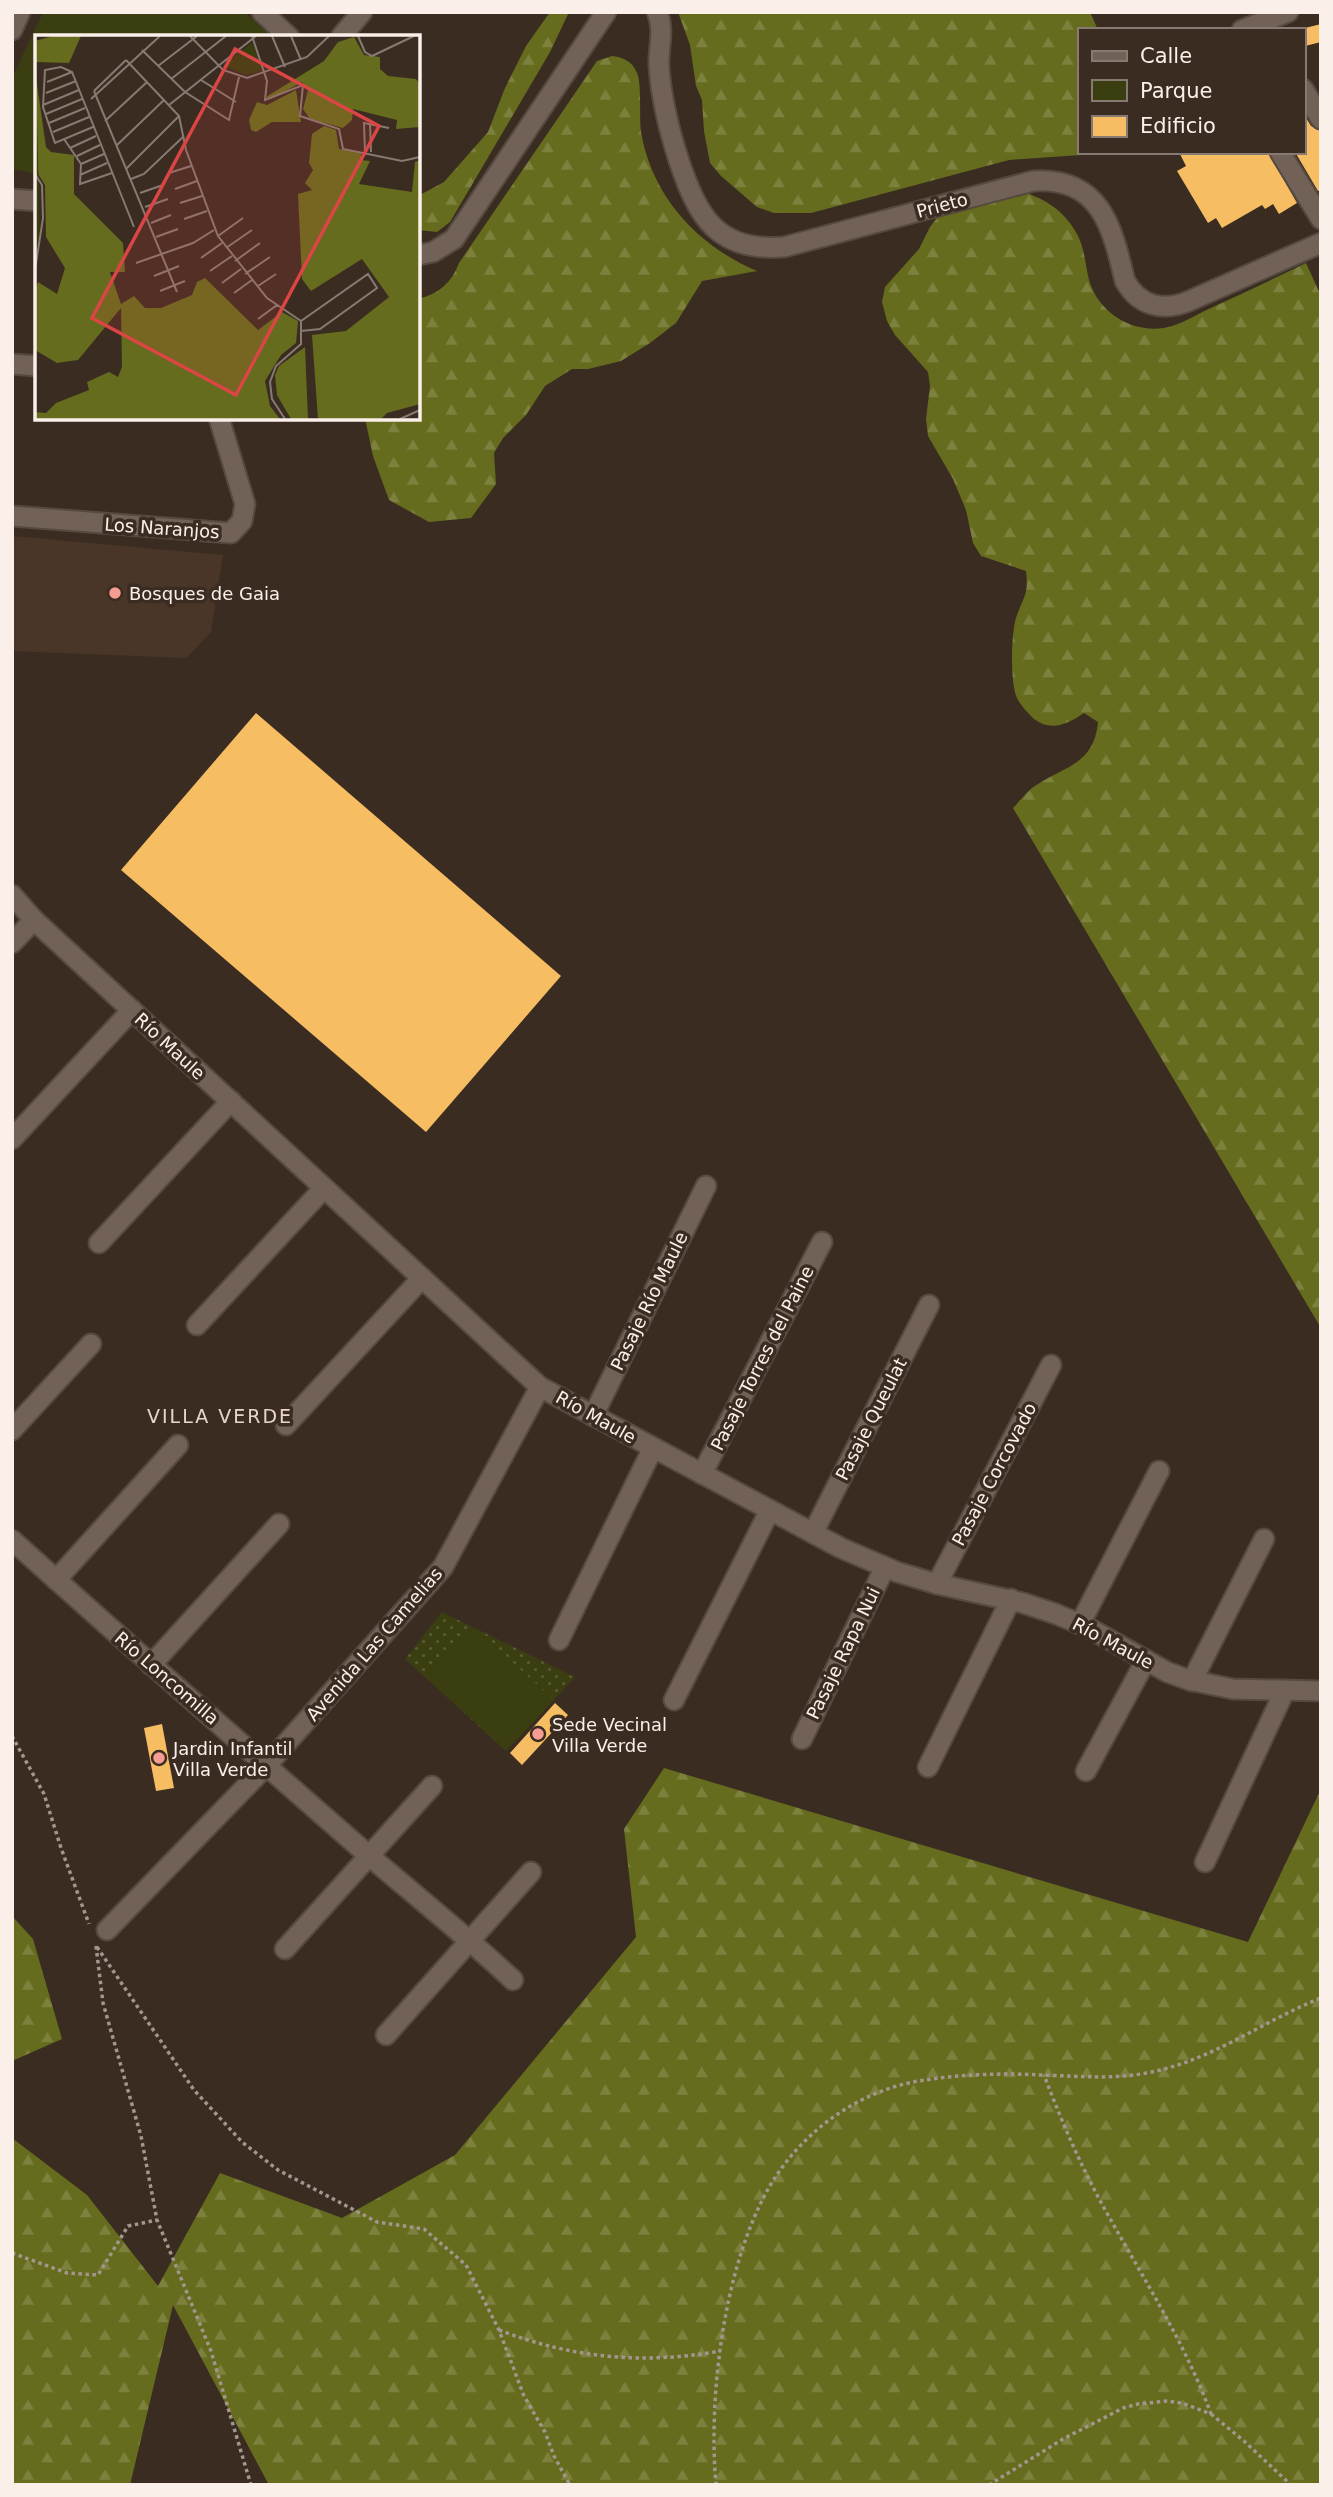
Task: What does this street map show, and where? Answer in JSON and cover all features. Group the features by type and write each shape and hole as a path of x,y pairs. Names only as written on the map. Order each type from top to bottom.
{"street":[{"path":"12,30 20,12"},
{"path":"262,12 287,35"},
{"path":"343,35 362,12"},
{"path":"420,255 433,252 454,239 606,12"},
{"name":"Prieto","path":"657,12 662,29 659,63 662,94 672,140 691,196 710,223 738,242 753,247 784,247 1033,181 1058,182 1082,191 1101,209 1109,221 1125,281 1130,289 1146,303 1168,307 1189,301 1321,243"},
{"path":"1265,25 1288,12"},
{"path":"1305,92 1321,119"},
{"path":"1281,154 1321,219"},
{"path":"12,199 35,201"},
{"path":"12,364 35,366"},
{"name":"Los Naranjos","path":"12,516 231,533 242,521 245,504 220,420"},
{"name":"Río Maule","path":"12,895 33,920 540,1387 813,1533 885,1567 937,1584 1011,1600 1056,1614 1080,1624 1167,1672 1192,1681 1233,1689 1321,1691"},
{"path":"12,943 33,920"},
{"path":"12,1139 132,1010"},
{"path":"99,1243 231,1101"},
{"name":"Pasaje Río Maule","path":"593,1416 706,1186"},
{"path":"197,1325 324,1188"},
{"name":"Pasaje Torres del Paine","path":"702,1474 822,1242"},
{"path":"286,1425 422,1278"},
{"name":"Pasaje Queulat","path":"813,1533 929,1305"},
{"path":"12,1430 91,1344"},
{"name":"Pasaje Corcovado","path":"937,1584 1051,1365"},
{"name":"Avenida Las Camelias","path":"98,1937 267,1765 443,1567 540,1387"},
{"path":"56,1580 178,1445"},
{"path":"559,1640 653,1448"},
{"path":"1080,1624 1159,1471"},
{"path":"674,1700 770,1510"},
{"path":"151,1665 279,1524"},
{"path":"1192,1681 1264,1539"},
{"name":"Río Loncomilla","path":"12,1540 151,1665 513,1979"},
{"name":"Pasaje Rapa Nui","path":"802,1739 885,1567"},
{"path":"928,1767 1011,1600"},
{"path":"1086,1771 1146,1660"},
{"path":"1205,1862 1285,1690"},
{"path":"285,1949 432,1786"},
{"path":"386,2035 531,1872"}],"path":[{"path":"12,1736 44,1794 61,1848 98,1937 194,2090 242,2142 278,2170 377,2222 424,2229 466,2265 499,2330 524,2396 545,2432 569,2485"},
{"path":"98,1937 103,2003 141,2136 157,2220 211,2351 251,2485"},
{"path":"716,2485 714,2435 720,2351 734,2280 757,2210 780,2170 811,2135 851,2106 898,2085 949,2077 1121,2076 1182,2064 1211,2053 1285,2013 1321,1998"},
{"path":"1044,2075 1087,2177 1171,2323 1189,2358 1211,2414"},
{"path":"12,2253 67,2273 98,2275 128,2226 157,2220"},
{"path":"499,2330 553,2348 609,2358 665,2359 720,2351"},
{"path":"989,2485 1063,2439 1123,2408 1145,2402 1167,2401 1182,2403 1211,2414 1291,2485"}],"shaded area":[{"name":"Bosques de Gaia","path":"12,536 223,555 211,632 186,658 12,651"}],"green space":[{"path":"43,12 244,12 270,35 35,35 35,174 12,169 12,78"},
{"path":"550,12 569,12 550,52 450,222 437,232 420,230 420,195 444,182 488,132 505,88 526,46"},
{"path":"678,12 1090,12 1097,28 1078,28 1080,155 1009,160 811,213 774,213 757,207 710,163 702,100 696,86 690,45"},
{"path":"612,56 620,58 633,66 637,73 641,132 655,178 667,198 697,233 736,261 757,271 702,281 676,323 650,343 621,361 588,369 572,369 545,386 526,415 503,438 494,453 496,484 471,518 429,522 389,500 373,456 365,420 420,420 420,298 438,290 453,276 459,263 597,61"},
{"path":"1013,189 1041,199 1065,217 1080,240 1093,291 1108,311 1128,323 1152,329 1177,324 1306,263 1321,296 1321,1328 1013,808 1032,788 1084,756 1095,737 1098,722 1084,713 1059,725 1040,723 1017,698 1012,670 1013,635 1026,591 1026,571 981,556 973,543 966,510 953,479 928,436 928,372 895,335 887,321 882,302 885,287 919,249 940,214"},
{"path":"442,1612 575,1677 506,1751 405,1659"},
{"path":"473,1627 554,1700 506,1751 426,1676"},
{"path":"664,1768 1248,1942 1321,1789 1321,2485 269,2485 173,2305 130,2485 12,2485 12,2138 87,2195 158,2286 220,2173 342,2218 455,2155 636,1937 624,1829"},
{"path":"12,1916 33,1939 62,2039 12,2061"}],"building":[{"path":"1321,24 1321,42 1305,46 1305,28"},
{"path":"1305,116 1311,126 1321,131 1321,190 1318,191 1296,154 1305,154"},
{"path":"1180,154 1269,154 1297,203 1279,214 1273,204 1265,209 1262,205 1222,228 1216,218 1208,223 1177,171 1186,166"},
{"path":"256,713 561,976 426,1132 121,870"},
{"name":"Sede Vecinal Villa Verde","path":"555,1703 568,1715 522,1765 510,1753"},
{"name":"Jardin Infantil Villa Verde","path":"162,1724 174,1788 156,1791 144,1728"}],"place":[{"name":"Bosques de Gaia","path":"115,593"},
{"name":"Sede Vecinal Villa Verde","path":"538,1734"},
{"name":"Jardin Infantil Villa Verde","path":"159,1758"}],"district":[{"name":"VILLA VERDE","path":"220,1416"}]}
